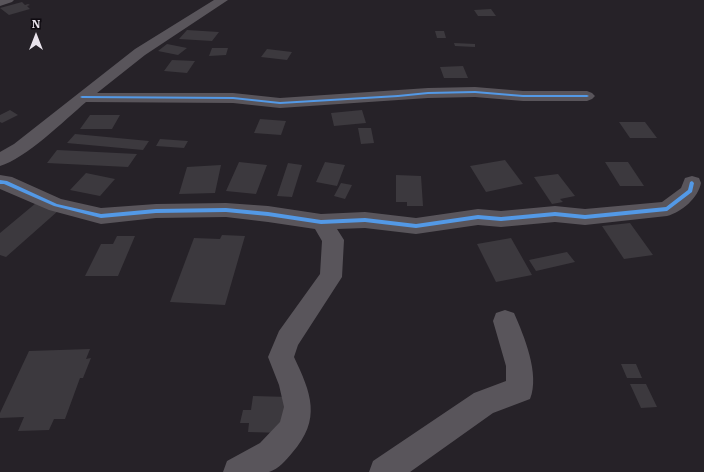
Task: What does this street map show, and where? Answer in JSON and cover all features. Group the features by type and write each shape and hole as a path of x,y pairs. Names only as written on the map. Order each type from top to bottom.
{"street":[{"path":"0,2 8,0"},
{"path":"0,160 20,148 140,52 222,0"},
{"path":"82,97 233,98 280,103 398,96 436,92 474,92 523,96 587,96"},
{"path":"0,182 6,182 56,205 101,216 156,211 226,210 268,214 321,222 365,220 416,226 478,217 501,219 555,214 585,217 667,209 690,191 692,183"},
{"path":"238,472 271,454 293,430 298,407 293,385 281,357 288,339 331,277 333,240 321,222"},
{"path":"384,472 484,403 520,389 519,366 505,321"}],"building":[{"path":"22,2 25,5 30,5 27,6 30,9 9,15 0,8"},
{"path":"491,9 496,16 478,16 474,10"},
{"path":"187,30 219,32 212,41 179,39"},
{"path":"435,31 444,31 446,38 437,38"},
{"path":"454,43 475,44 475,47 455,46"},
{"path":"167,44 187,48 178,55 158,51"},
{"path":"212,48 228,48 226,55 209,56"},
{"path":"267,49 292,52 287,60 261,57"},
{"path":"172,60 195,61 187,73 164,71"},
{"path":"463,66 468,78 444,78 440,67"},
{"path":"10,110 18,115 2,123 0,122 0,115"},
{"path":"362,110 366,123 334,126 331,113"},
{"path":"90,115 120,115 112,129 80,129"},
{"path":"260,119 286,121 281,135 254,133"},
{"path":"619,122 645,122 657,138 630,138"},
{"path":"358,128 371,128 374,143 361,144"},
{"path":"75,134 149,141 143,150 67,143"},
{"path":"160,139 188,141 184,148 156,146"},
{"path":"57,150 137,154 128,167 47,163"},
{"path":"505,160 523,184 486,192 470,166"},
{"path":"239,162 267,165 256,194 226,191"},
{"path":"325,162 345,165 337,186 316,182"},
{"path":"605,162 628,162 644,186 620,186"},
{"path":"288,163 302,165 292,197 277,196"},
{"path":"221,165 215,193 179,194 187,167"},
{"path":"86,173 115,179 100,196 70,190"},
{"path":"558,174 575,196 560,199 563,202 552,204 534,177"},
{"path":"396,175 421,176 423,206 407,206 407,202 396,202"},
{"path":"341,183 352,185 345,199 334,196"},
{"path":"36,203 58,211 6,257 0,255 0,233"},
{"path":"630,223 653,255 624,259 602,226"},
{"path":"222,235 245,236 225,305 170,302 194,238 220,239"},
{"path":"117,236 135,236 118,276 85,276 101,244 113,244"},
{"path":"511,238 532,275 496,282 477,244"},
{"path":"567,252 575,262 536,271 529,260"},
{"path":"90,349 86,359 91,358 83,378 80,378 65,419 54,419 49,430 18,431 24,417 0,418 0,413 29,351"},
{"path":"621,364 636,364 642,378 627,378"},
{"path":"630,384 646,384 657,407 641,408"},
{"path":"253,396 289,397 285,433 248,432 249,423 240,423 243,410 251,410"}],"cycle path":[{"path":"82,97 233,98 280,103 428,93 475,92 523,96 587,96"},
{"path":"0,182 5,182 56,205 101,216 156,211 226,210 268,214 321,222 365,220 416,226 478,217 501,219 555,214 585,217 667,209 690,191 692,183"}]}
